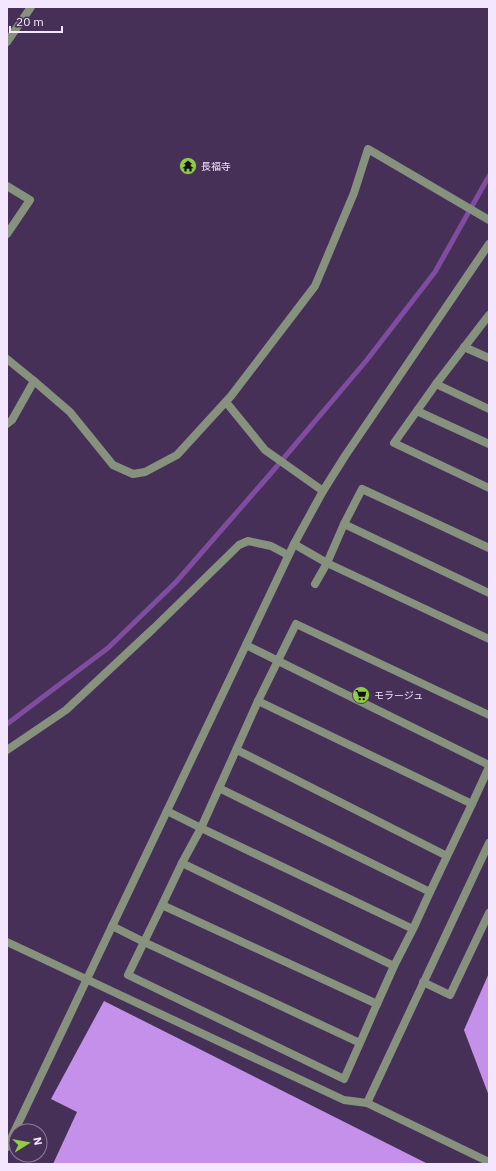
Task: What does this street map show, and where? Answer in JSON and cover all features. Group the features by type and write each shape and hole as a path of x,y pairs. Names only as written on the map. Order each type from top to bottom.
{"street":[{"path":"7,42 31,7"},
{"path":"7,359 70,412 113,465 133,474 145,472 177,455 226,402 314,286 354,193 368,149 489,220"},
{"path":"7,186 30,200 7,234"},
{"path":"7,1147 288,555 323,491 379,404 489,244"},
{"path":"489,315 436,384 394,444 489,488"},
{"path":"464,347 489,358"},
{"path":"7,424 12,420 34,381"},
{"path":"436,384 489,409"},
{"path":"226,402 265,450 323,491"},
{"path":"417,411 489,444"},
{"path":"315,584 327,563 344,524 362,489 489,548"},
{"path":"344,524 489,593"},
{"path":"7,750 66,710 154,628 239,545 248,541 271,546 288,555"},
{"path":"294,544 327,563 489,639"},
{"path":"246,645 277,661 489,766 413,929 394,966 344,1079 128,975 182,863 201,828 258,701 277,661 296,624 489,715"},
{"path":"258,701 472,804"},
{"path":"237,750 447,856"},
{"path":"219,788 430,892"},
{"path":"167,811 413,929"},
{"path":"367,1103 489,843"},
{"path":"182,863 394,966"},
{"path":"162,905 377,1004"},
{"path":"423,982 450,995 489,913"},
{"path":"112,926 360,1043"},
{"path":"7,942 344,1100 367,1103 489,1162"}],"building":[{"path":"489,973 489,1096 464,1030"},
{"path":"104,1001 428,1164 53,1164 77,1112 51,1099"}],"waterway":[{"path":"7,724 108,648 176,582 366,361 435,272 489,176"}],"place":[{"name":"長福寺","path":"188,166"},
{"name":"モラージュ","path":"361,695"}]}
